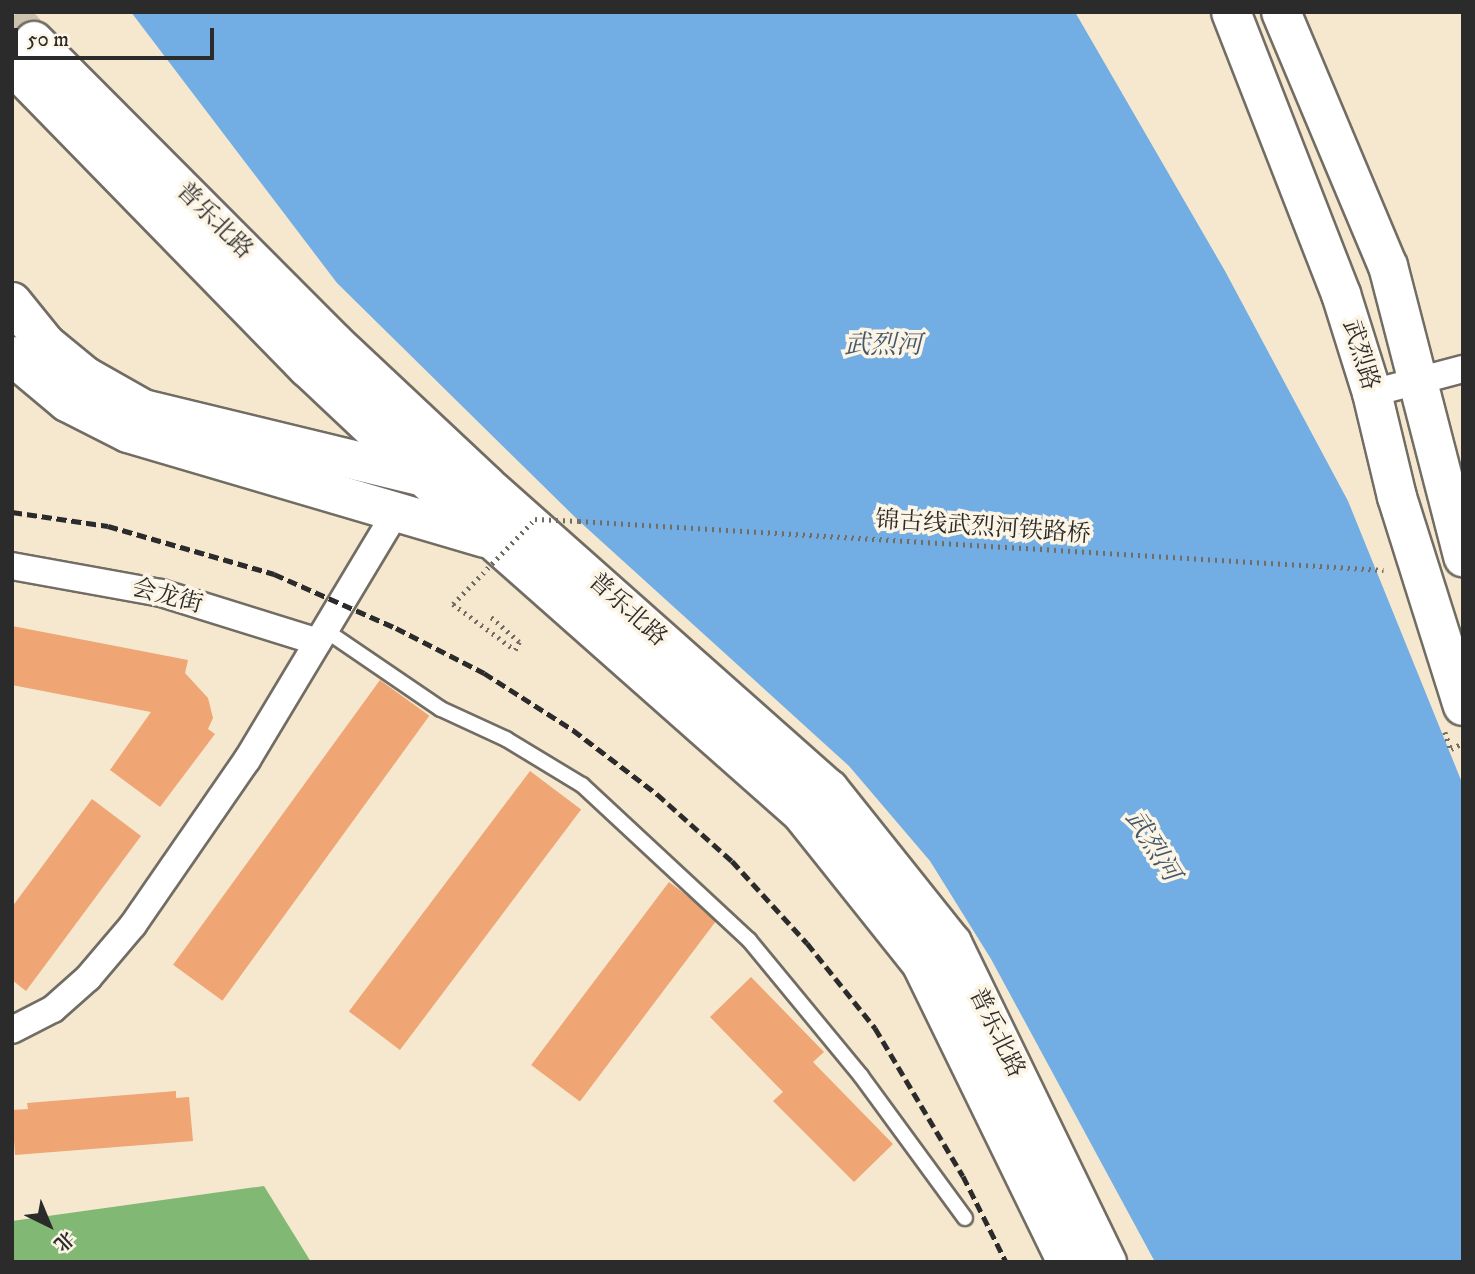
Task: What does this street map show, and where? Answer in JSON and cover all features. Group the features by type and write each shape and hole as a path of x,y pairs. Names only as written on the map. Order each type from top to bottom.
{"main road":[{"name":"武烈路","path":"1231,12 1341,294 1372,393 1401,510 1463,706"},
{"name":"武烈路","path":"1281,12 1388,266 1463,557"},
{"name":"普乐北路","path":"23,53 308,368 493,540 802,814 921,963 1067,1262"},
{"name":"普乐北路","path":"23,53 503,499 829,789 952,943 1107,1262"},
{"path":"12,302 46,344 85,376 143,409 425,477 503,499"},
{"path":"12,356 67,402 128,433 493,540"}],"street":[{"path":"1372,393 1463,369"},
{"path":"12,1030 62,1001 88,978 133,925 247,760 396,512"},
{"name":"会龙街","path":"12,566 161,593 322,636"}],"lane":[{"path":"322,636 441,709 506,738 582,785 749,940 861,1076 965,1218"}],"path":[{"name":"锦古线武烈河铁路桥","path":"488,615 519,642 515,650 453,604 535,519 1384,570"},
{"path":"1451,749 1463,743"}],"green space":[{"path":"264,1186 311,1262 12,1262 12,1221"}],"water":[{"name":"武烈河","path":"131,12 1075,12 1225,271 1348,501 1463,785 1463,1262 1155,1262 991,959 930,861 849,766 579,521 337,283"}],"building":[{"path":"12,626 188,660 185,673 208,698 213,718 208,729 215,734 160,807 110,770 151,712 12,685"},
{"path":"380,680 429,716 222,1001 173,965"},
{"path":"530,771 581,810 400,1050 349,1011"},
{"path":"92,799 141,836 26,991 12,980 12,907"},
{"path":"669,882 718,919 580,1102 531,1065"},
{"path":"751,977 824,1052 813,1062 893,1144 854,1182 773,1101 783,1092 710,1017"},
{"path":"176,1091 176,1098 189,1097 193,1141 15,1155 12,1110 28,1109 27,1103"}],"tunnel":[{"path":"12,17 34,41"}],"railway":[{"path":"12,512 108,526 274,574 396,628 484,673 573,730 657,794 732,861 807,943 875,1028 963,1176 1006,1262"}]}
